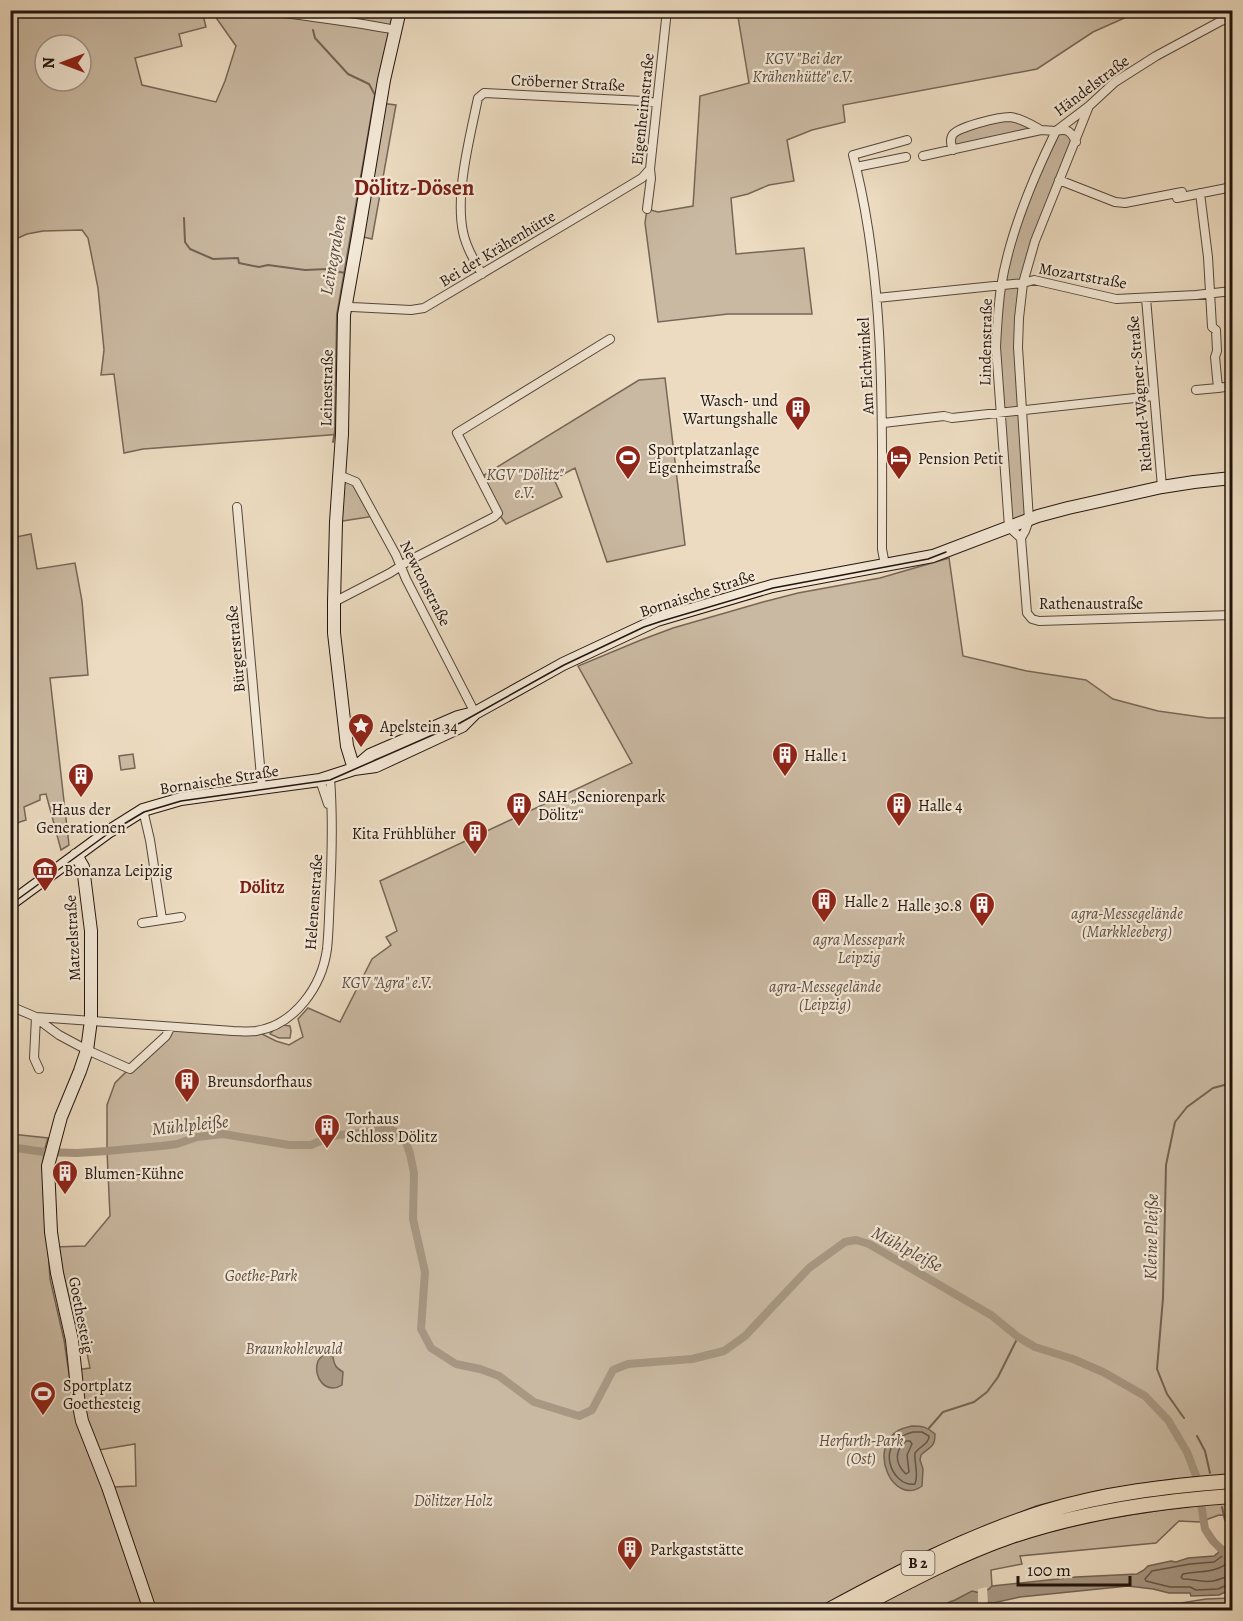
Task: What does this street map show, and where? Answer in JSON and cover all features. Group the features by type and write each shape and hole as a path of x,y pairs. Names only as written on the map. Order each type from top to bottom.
{"highway":[{"name":"B 2","path":"854,1611 1044,1512 1150,1489 1233,1481"},
{"name":"B 2","path":"829,1611 940,1552 1012,1530 1120,1509 1233,1496"}],"main road":[{"name":"Leinestraße","path":"354,769 347,746 334,633 345,304 384,80 400,10"},
{"name":"Bornaische Straße","path":"10,904 115,827 144,810 181,799 325,779 354,769 376,766 462,726 476,713 563,664 657,620 772,586 928,557 1068,508 1162,487 1233,478"},
{"name":"Matzelstraße","path":"76,855 83,867 91,931 91,1020"},
{"name":"Goethesteig","path":"91,1020 87,1050 54,1138 50,1158 48,1181 51,1232 57,1273 72,1340 79,1406 88,1438 108,1487 150,1611"}],"street":[{"path":"265,10 396,30"},
{"name":"Eigenheimstraße","path":"647,209 667,10"},
{"name":"Händelstraße","path":"923,156 1041,130 1056,131 1089,106 1115,82 1156,56 1221,21 1233,17"},
{"name":"Cröberner Straße","path":"482,274 468,249 460,216 462,188 478,98 484,93 518,94 635,100 657,104"},
{"name":"Lindenstraße","path":"1029,520 1018,347 1023,283 1035,241 1089,106"},
{"path":"953,150 952,134 957,130 974,125 1010,117 1041,130"},
{"path":"1056,131 1068,130 1076,141"},
{"name":"Lindenstraße","path":"1009,527 996,347 1001,285 1010,246 1031,188 1056,131"},
{"path":"906,157 856,167 853,155 907,140"},
{"name":"Am Eichwinkel","path":"856,167 877,298 882,369 882,549 885,565"},
{"name":"Bei der Krähenhütte","path":"345,304 352,307 417,310 431,305 642,178 650,169"},
{"path":"1059,180 1115,202 1125,203 1200,194 1233,186"},
{"path":"1200,194 1207,246 1212,327 1216,330 1215,357 1218,388"},
{"name":"Mozartstraße","path":"877,298 1034,280 1116,299 1233,291"},
{"name":"Richard-Wagner-Straße","path":"1146,298 1162,487"},
{"path":"334,602 494,517 498,513 457,433 610,339"},
{"path":"1196,390 1233,386"},
{"path":"883,423 944,416 952,418 1154,396"},
{"name":"Newtonstraße","path":"339,475 357,482 476,713"},
{"name":"Bürgerstraße","path":"237,507 262,788"},
{"name":"Rathenaustraße","path":"1029,520 1021,538 1028,613 1035,621 1233,615"},
{"path":"1009,527 1021,538"},
{"name":"Helenenstraße","path":"170,1028 256,1031 270,1027 293,1014 310,994 323,966 327,948 332,813 325,779"},
{"path":"144,810 162,920"},
{"path":"142,923 181,917"},
{"path":"10,1006 36,1017 59,1035 87,1050 130,1069 166,1036 170,1028 36,1017"},
{"path":"36,1017 34,1058 39,1069"}],"green space":[{"path":"10,11 202,11 206,27 179,34 182,46 135,58 142,85 216,102 236,46 217,19 218,11 400,11 380,103 396,105 372,239 359,236 345,304 342,434 143,449 124,453 114,374 101,375 104,350 98,288 88,238 82,230 43,231 27,234 11,241"},
{"name":"KGV \"Bei der Krähenhütte\" e.V.","path":"737,11 1140,11 1093,32 1037,69 843,105 845,122 812,130 787,140 794,181 769,185 731,198 736,254 804,248 812,314 728,314 658,322 645,223 647,209 658,212 693,206 700,96 749,83"},
{"path":"1009,117 1041,130 953,150 952,134"},
{"path":"1063,129 1076,142 1035,241 1019,318 1029,520 1009,527 996,347 1010,246 1044,155"},
{"name":"KGV \"Dölitz\" e.V.","path":"665,378 685,545 607,562 575,468 554,479 562,497 506,524 498,513 481,477 639,380"},
{"path":"339,475 356,482 375,516 336,522"},
{"path":"31,534 37,569 75,563 82,601 88,675 50,678 69,845 61,850 46,794 40,795 40,800 24,807 26,820 11,825 11,538"},
{"path":"949,558 963,656 1027,671 1086,680 1113,699 1158,711 1208,718 1232,718 1232,1476 1174,1479 1102,1490 1036,1506 1007,1518 1017,1542 1097,1521 1177,1508 1232,1502 1232,1516 1219,1515 1200,1522 1179,1521 1156,1543 1020,1556 1022,1564 991,1570 993,1603 996,1610 155,1610 114,1487 136,1486 135,1444 93,1451 76,1370 90,1368 82,1327 67,1318 53,1247 85,1246 110,1216 107,1105 115,1083 170,1028 256,1031 289,1045 303,1037 298,1019 308,1008 340,1022 372,959 391,945 386,937 397,931 380,881 632,763 578,666 673,628 798,593 880,578"},
{"path":"133,754 135,768 121,770 119,756"},
{"path":"282,1025 290,1026 290,1038 279,1038 270,1034"},
{"path":"11,1134 48,1138 43,1164 50,1279 64,1340 74,1407 106,1493 143,1610 11,1610"},
{"path":"1232,1598 1232,1610 1056,1610 1181,1603"}],"water":[{"path":"325,1353 333,1357 336,1366 343,1372 342,1385 336,1388 322,1383 317,1373 318,1361"},
{"path":"912,1426 925,1427 935,1434 935,1439 921,1455 922,1486 912,1490 902,1489 894,1483 884,1462 889,1439 899,1430"},
{"path":"1221,1546 1232,1549 1232,1589 1219,1595 1191,1596 1190,1593 1169,1593 1128,1586 1020,1597 993,1603 985,1602 977,1604 972,1609 929,1610 972,1591 980,1593 992,1586 1076,1577 1137,1574 1148,1566 1188,1558 1214,1556 1219,1552"}],"pier":[{"path":"987,1587 988,1605 978,1607 978,1589"}],"waterway":[{"name":"Leinegraben","path":"313,30 315,38 348,74 369,84 375,95 337,315 333,442"},
{"path":"184,218 185,242 190,249 213,259 238,258 239,263 259,267 268,265 305,270 328,269 344,273"},
{"name":"Kleine Pleiße","path":"1184,1418 1167,1394 1157,1369 1163,1298 1166,1165 1175,1122 1187,1107 1213,1088 1232,1083"},
{"name":"Mühlpleiße","path":"10,1147 44,1152 77,1153 177,1144 197,1137 223,1134 289,1145 311,1145 332,1136 390,1129 404,1136 414,1173 413,1219 425,1272 421,1329 431,1348 456,1364 499,1376 534,1402 579,1416 592,1410 613,1370 628,1364 692,1359 724,1351 745,1336 809,1268 845,1242 856,1240 869,1244 991,1315 1018,1337 1035,1347 1073,1359 1103,1372 1145,1396 1168,1420 1187,1452 1197,1478 1205,1529 1213,1541 1232,1560"},
{"path":"929,1428 943,1412 974,1402 987,1392 998,1377 1018,1337"},
{"name":"Kleine Pleiße","path":"1197,1436 1205,1451 1210,1473"},
{"name":"Kleine Pleiße","path":"1222,1507 1225,1520"},
{"path":"1213,1604 1215,1610"}],"tram line":[{"path":"10,905 109,833 144,812 181,801 330,780 460,723 564,665 644,627 773,588 928,559 946,552"}],"place":[{"name":"Wasch- und Wartungshalle","path":"798,432"},
{"name":"Sportplatzanlage Eigenheimstraße","path":"628,481"},
{"name":"Pension Petit","path":"899,481"},
{"name":"Apelstein 34","path":"361,749"},
{"name":"Halle 1","path":"785,778"},
{"name":"Haus der Generationen","path":"81,799"},
{"name":"SAH „Seniorenpark Dölitz“","path":"519,828"},
{"name":"Halle 4","path":"899,828"},
{"name":"Kita Frühblüher","path":"475,856"},
{"name":"Bonanza Leipzig","path":"45,893"},
{"name":"Halle 2","path":"824,924"},
{"name":"Halle 30.8","path":"982,928"},
{"name":"Breunsdorfhaus","path":"187,1104"},
{"name":"Torhaus Schloss Dölitz","path":"327,1150"},
{"name":"Blumen-Kühne","path":"65,1196"},
{"name":"Sportplatz Goethesteig","path":"43,1417"},
{"name":"Parkgaststätte","path":"630,1572"}],"district":[{"name":"Dölitz-Dösen","path":"414,187"},
{"name":"Dölitz","path":"262,887"}],"park label":[{"name":"agra-Messegelände (Markkleeberg)","path":"1127,922"},
{"name":"agra Messepark Leipzig","path":"859,948"},
{"name":"KGV \"Agra\" e.V.","path":"387,982"},
{"name":"agra-Messegelände (Leipzig)","path":"825,995"},
{"name":"Goethe-Park","path":"261,1275"},
{"name":"Braunkohlewald","path":"294,1348"},
{"name":"Herfurth-Park (Ost)","path":"861,1449"},
{"name":"Dölitzer Holz","path":"453,1500"}]}
